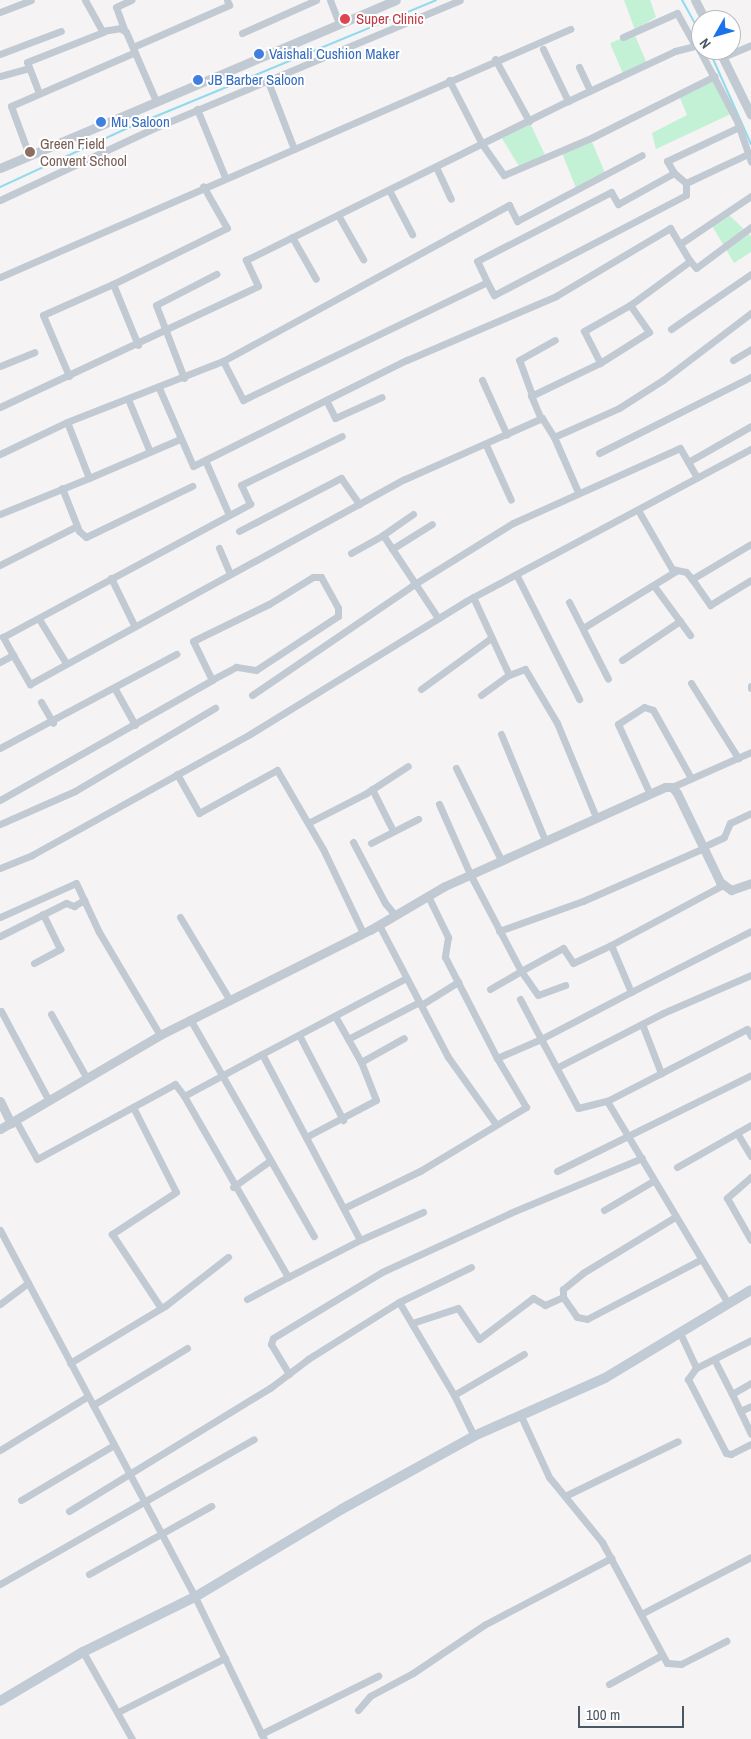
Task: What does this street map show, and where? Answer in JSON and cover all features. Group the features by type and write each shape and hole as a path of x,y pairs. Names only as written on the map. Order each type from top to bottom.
{"main road":[{"path":"0,1701 83,1652 195,1598 342,1509 474,1436 605,1378 751,1290"}],"street":[{"path":"0,12 31,0"},
{"path":"85,0 103,32"},
{"path":"131,0 116,6 124,29 156,101"},
{"path":"29,155 11,106 229,5 227,0"},
{"path":"242,33 316,0"},
{"path":"330,0 339,24"},
{"path":"0,168 396,0"},
{"path":"0,200 197,109 460,0"},
{"path":"623,36 677,13 691,33"},
{"path":"39,93 27,62 103,32 124,29"},
{"path":"0,277 203,186 294,149 495,59 570,29"},
{"path":"0,54 61,31"},
{"path":"0,407 168,331 258,286 246,260 568,101 691,47"},
{"path":"543,49 568,101"},
{"path":"495,59 529,121"},
{"path":"706,60 739,127 751,162"},
{"path":"724,60 751,115"},
{"path":"579,67 590,91"},
{"path":"0,76 30,68"},
{"path":"449,80 482,144 504,175 593,137 714,76"},
{"path":"267,79 294,149"},
{"path":"197,109 225,177"},
{"path":"674,173 618,204 611,192 477,261 494,296 687,195 686,183 674,173 667,161 739,127"},
{"path":"686,183 748,154"},
{"path":"0,454 67,422 159,388 223,361 509,205 517,221 642,155"},
{"path":"436,167 451,199"},
{"path":"69,376 43,315 113,284 227,228 203,186"},
{"path":"389,190 412,234"},
{"path":"680,244 751,196"},
{"path":"338,215 362,259"},
{"path":"159,388 193,466 406,360 556,296 670,228 696,268 751,227"},
{"path":"292,237 316,279"},
{"path":"600,363 584,331 630,305 690,261"},
{"path":"184,378 168,331 156,305 216,274"},
{"path":"671,330 751,274"},
{"path":"223,361 243,400 487,282"},
{"path":"113,284 138,345"},
{"path":"532,396 600,363 649,332 630,305"},
{"path":"554,437 646,392 751,313"},
{"path":"555,340 519,360 540,419 554,437 578,492"},
{"path":"733,360 751,349"},
{"path":"0,366 34,352"},
{"path":"599,453 751,377"},
{"path":"482,380 507,435"},
{"path":"326,400 335,418 382,397"},
{"path":"128,399 150,452"},
{"path":"342,436 241,484 250,504 111,578 39,619 2,634 12,655 30,684 229,572 405,478 486,445 540,419"},
{"path":"67,422 89,478"},
{"path":"688,462 751,426"},
{"path":"0,514 180,439"},
{"path":"486,445 511,500"},
{"path":"252,695 413,585 513,523 578,492 680,448 698,477"},
{"path":"0,868 32,855 177,774 473,598 751,449"},
{"path":"205,460 229,515"},
{"path":"239,530 340,478 358,504"},
{"path":"62,488 81,534 89,537 192,486"},
{"path":"638,510 676,571"},
{"path":"351,553 383,535 413,514"},
{"path":"392,549 432,524"},
{"path":"0,565 77,526"},
{"path":"383,535 413,585 438,618"},
{"path":"692,579 751,544"},
{"path":"218,548 229,572"},
{"path":"583,628 676,571 686,572 710,605 751,580"},
{"path":"516,576 579,699"},
{"path":"0,800 135,726 236,666 256,670 338,616 338,608 320,578 313,577 269,604 193,642 212,680"},
{"path":"111,578 134,625"},
{"path":"654,586 690,635"},
{"path":"473,598 509,674"},
{"path":"569,602 608,679"},
{"path":"39,619 66,663"},
{"path":"622,660 680,621"},
{"path":"422,689 491,638"},
{"path":"0,748 53,723 176,654"},
{"path":"0,662 12,655"},
{"path":"481,695 509,674 523,668 527,671 558,723 596,817"},
{"path":"691,683 738,758"},
{"path":"115,689 135,726"},
{"path":"41,702 53,723"},
{"path":"650,794 618,724 644,707 653,710 691,778"},
{"path":"0,824 75,791 215,708"},
{"path":"501,734 545,840"},
{"path":"0,1129 160,1035 363,934 470,874 596,817 650,794 672,787 751,752"},
{"path":"308,823 372,789 408,766"},
{"path":"456,768 500,860"},
{"path":"177,774 198,813 277,770 308,823 363,934"},
{"path":"672,787 723,885 735,890 751,884"},
{"path":"372,789 393,832"},
{"path":"439,804 498,931 538,996 565,986"},
{"path":"498,931 583,901 704,847 724,837 728,824 751,813"},
{"path":"371,843 418,819"},
{"path":"353,842 385,903 395,915"},
{"path":"0,917 76,883 160,1035"},
{"path":"490,989 563,948 573,963 611,945 723,885"},
{"path":"344,1208 420,1171 495,1123 526,1107 497,1058 444,953 448,937 428,896"},
{"path":"0,936 66,903 74,906 84,900"},
{"path":"34,963 60,949 43,914"},
{"path":"180,917 229,999"},
{"path":"379,925 448,1057 495,1123"},
{"path":"497,1058 541,1039 751,931"},
{"path":"611,945 631,992"},
{"path":"558,1067 642,1024 751,975"},
{"path":"184,1096 406,978"},
{"path":"348,1039 458,982"},
{"path":"520,999 558,1067 578,1108 607,1101 750,1031"},
{"path":"1,1011 49,1101"},
{"path":"51,1014 86,1077"},
{"path":"306,1137 343,1120 376,1100 361,1062 335,1016"},
{"path":"190,1019 268,1162 314,1236"},
{"path":"642,1024 662,1073"},
{"path":"299,1035 343,1120"},
{"path":"361,1062 404,1038"},
{"path":"262,1054 360,1240"},
{"path":"557,1171 630,1137 751,1075"},
{"path":"0,1101 37,1159 175,1084 184,1096 233,1187 288,1277"},
{"path":"607,1101 630,1137 700,1260 728,1303"},
{"path":"133,1107 176,1192 112,1234 161,1308"},
{"path":"677,1167 751,1125"},
{"path":"737,1133 751,1156"},
{"path":"288,1374 271,1344 273,1338 382,1272 510,1213 642,1158"},
{"path":"233,1187 268,1162"},
{"path":"751,1177 727,1198 751,1240"},
{"path":"604,1210 653,1180"},
{"path":"247,1299 360,1240 423,1212"},
{"path":"675,1217 583,1273 562,1289 563,1297 577,1317 587,1319 700,1260"},
{"path":"0,1230 195,1598 262,1736 378,1676"},
{"path":"0,1249 8,1244"},
{"path":"70,1363 161,1308 228,1257"},
{"path":"69,1511 399,1302 471,1267"},
{"path":"0,1304 28,1283"},
{"path":"412,1323 458,1308 481,1339 533,1298 545,1305 563,1297"},
{"path":"399,1302 454,1395 474,1436"},
{"path":"680,1333 696,1368"},
{"path":"750,1342 696,1368 688,1380 726,1453 731,1454 751,1444"},
{"path":"93,1405 187,1348"},
{"path":"454,1395 524,1354"},
{"path":"714,1359 751,1434"},
{"path":"732,1394 751,1384"},
{"path":"0,1450 88,1396"},
{"path":"740,1411 751,1406"},
{"path":"520,1414 549,1477 567,1496 611,1558 662,1655 677,1666 726,1641"},
{"path":"0,1584 145,1503 254,1439"},
{"path":"567,1496 678,1441"},
{"path":"21,1500 114,1445"},
{"path":"89,1574 211,1506"},
{"path":"641,1614 751,1557"},
{"path":"358,1710 370,1696 413,1673 484,1625 611,1558"},
{"path":"83,1652 132,1739"},
{"path":"609,1684 662,1655"},
{"path":"118,1712 225,1658"}],"green space":[{"path":"624,0 650,0 656,17 635,30"},
{"path":"634,33 647,63 623,74 610,43"},
{"path":"713,79 733,113 656,149 652,133 687,115 680,98"},
{"path":"529,121 546,157 520,168 500,135"},
{"path":"592,142 605,173 576,188 562,153 581,143"},
{"path":"727,213 751,236 751,252 734,263 711,224"}],"waterway":[{"path":"0,187 130,127 436,0"},
{"path":"682,0 691,16"},
{"path":"713,60 751,144"}],"place":[{"name":"Super Clinic","path":"345,19"},
{"name":"Vaishali Cushion Maker","path":"259,54"},
{"name":"JB Barber Saloon","path":"198,80"},
{"name":"Mu Saloon","path":"101,122"},
{"name":"Green Field Convent School","path":"30,152"}]}
